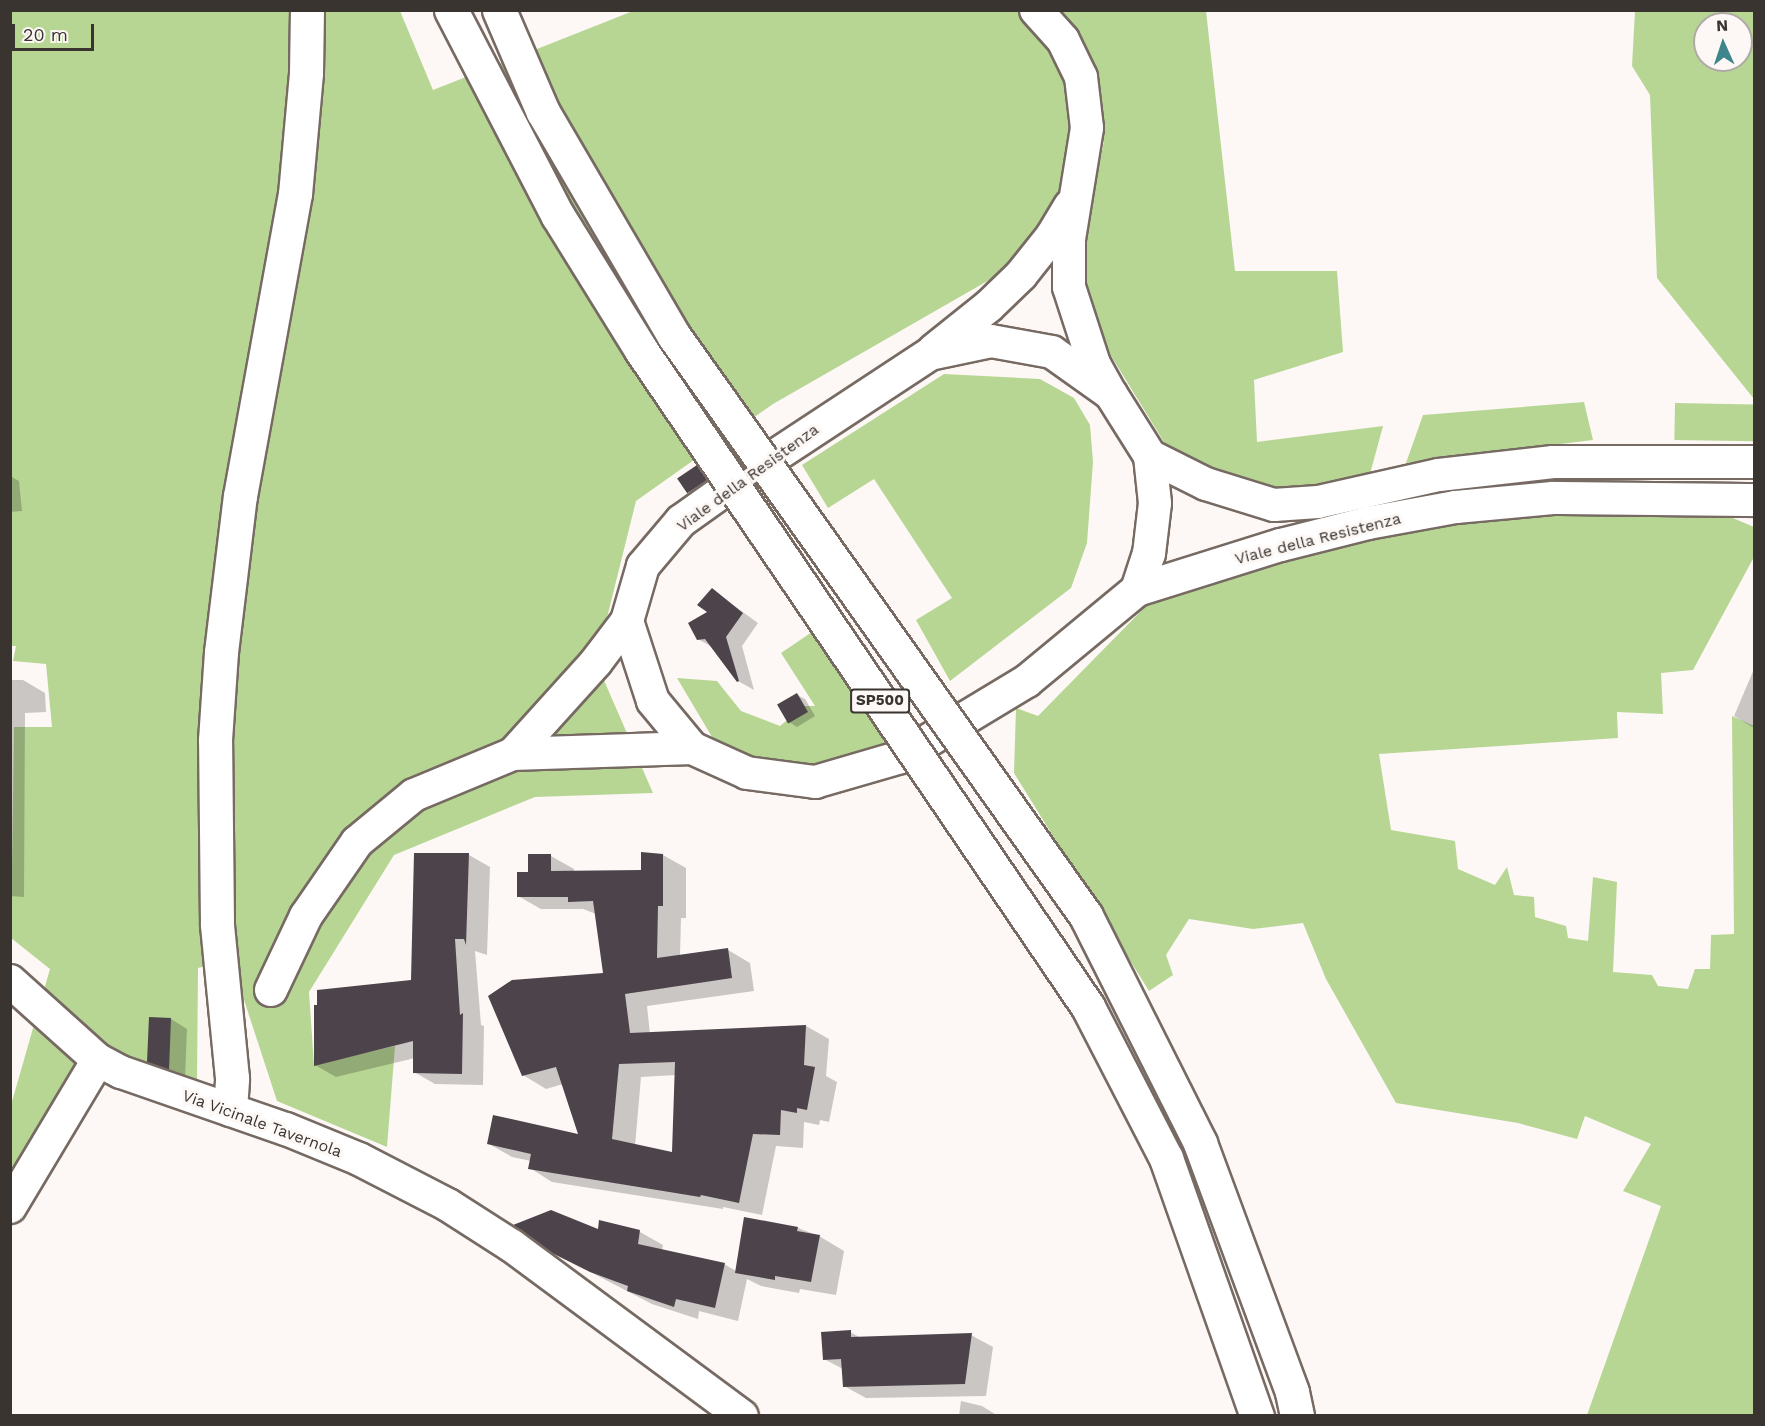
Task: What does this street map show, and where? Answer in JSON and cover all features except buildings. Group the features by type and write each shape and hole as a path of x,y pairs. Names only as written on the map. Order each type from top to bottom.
{"highway":[{"path":"230,1109 231,1078 217,924 215,740 221,652 240,496 295,194 306,73 307,10"},
{"name":"SP500","path":"451,10 558,216 640,350 1088,1007 1166,1158 1257,1416"},
{"name":"SP500","path":"499,10 543,112 674,336 1086,916 1200,1143 1292,1392 1297,1416"}],"street":[{"path":"1036,10 1063,40 1081,77 1087,128 1070,238 1069,287 1094,364 1111,394"},
{"path":"930,354 989,306 1021,275 1052,236 1078,193"},
{"name":"Viale della Resistenza","path":"1137,590 1149,554 1155,503 1150,456 1111,394 1052,352 991,341 930,354 747,474 681,522 643,566 627,621 653,701 692,748 747,773 815,782 901,757 1027,681 1137,590 1281,545 1368,523 1456,507 1553,498 1755,500"},
{"name":"Viale della Resistenza","path":"1150,456 1206,484 1274,506 1318,502 1439,475 1553,462 1755,462"},
{"path":"513,754 596,662 627,621"},
{"path":"271,990 306,916 357,843 414,795 513,754 692,748"},
{"name":"Via Vicinale Tavernola","path":"17,986 98,1060 173,1092 230,1109 359,1159 448,1206 512,1246 742,1416"},
{"path":"10,1207 98,1060"}],"green space":[{"path":"11,11 400,11 433,90 633,11 1206,11 1235,271 1337,271 1343,352 1254,380 1257,442 1383,426 1370,474 1284,492 1221,473 1167,447 1094,328 1082,270 1090,210 1104,141 1040,251 773,404 636,501 596,662 653,793 535,797 394,855 309,992 314,1065 395,1046 387,1147 277,1101 231,960 198,968 197,1082 117,1055 11,1192 11,1105 50,969 11,938 14,727 52,727 46,664 13,661 16,646 11,646"},
{"path":"1635,11 1754,11 1754,399 1657,278 1650,95 1632,66"},
{"path":"944,374 1040,379 1074,398 1090,425 1093,462 1087,543 1071,588 950,681 916,620 952,598 874,479 828,508 802,465"},
{"path":"1584,402 1593,440 1406,463 1423,415"},
{"path":"1675,403 1754,404 1753,441 1674,440"},
{"path":"1617,506 1721,513 1754,527 1754,557 1693,670 1661,673 1663,714 1617,712 1618,738 1379,754 1391,830 1455,841 1458,869 1495,885 1507,867 1514,895 1534,897 1535,917 1566,926 1568,938 1588,941 1593,877 1617,882 1613,972 1652,975 1658,986 1688,989 1695,969 1710,969 1711,935 1734,934 1732,716 1754,726 1754,1415 1587,1415 1661,1206 1623,1191 1651,1144 1585,1116 1577,1139 1518,1123 1396,1103 1326,979 1303,923 1253,929 1189,919 1166,955 1173,975 1149,991 1014,773 1016,708 1038,716 1145,607 1234,569 1397,527"},
{"path":"812,632 893,745 837,765 769,765 712,737 677,678 717,681 741,711 780,726 804,706 815,706 781,653"}]}
